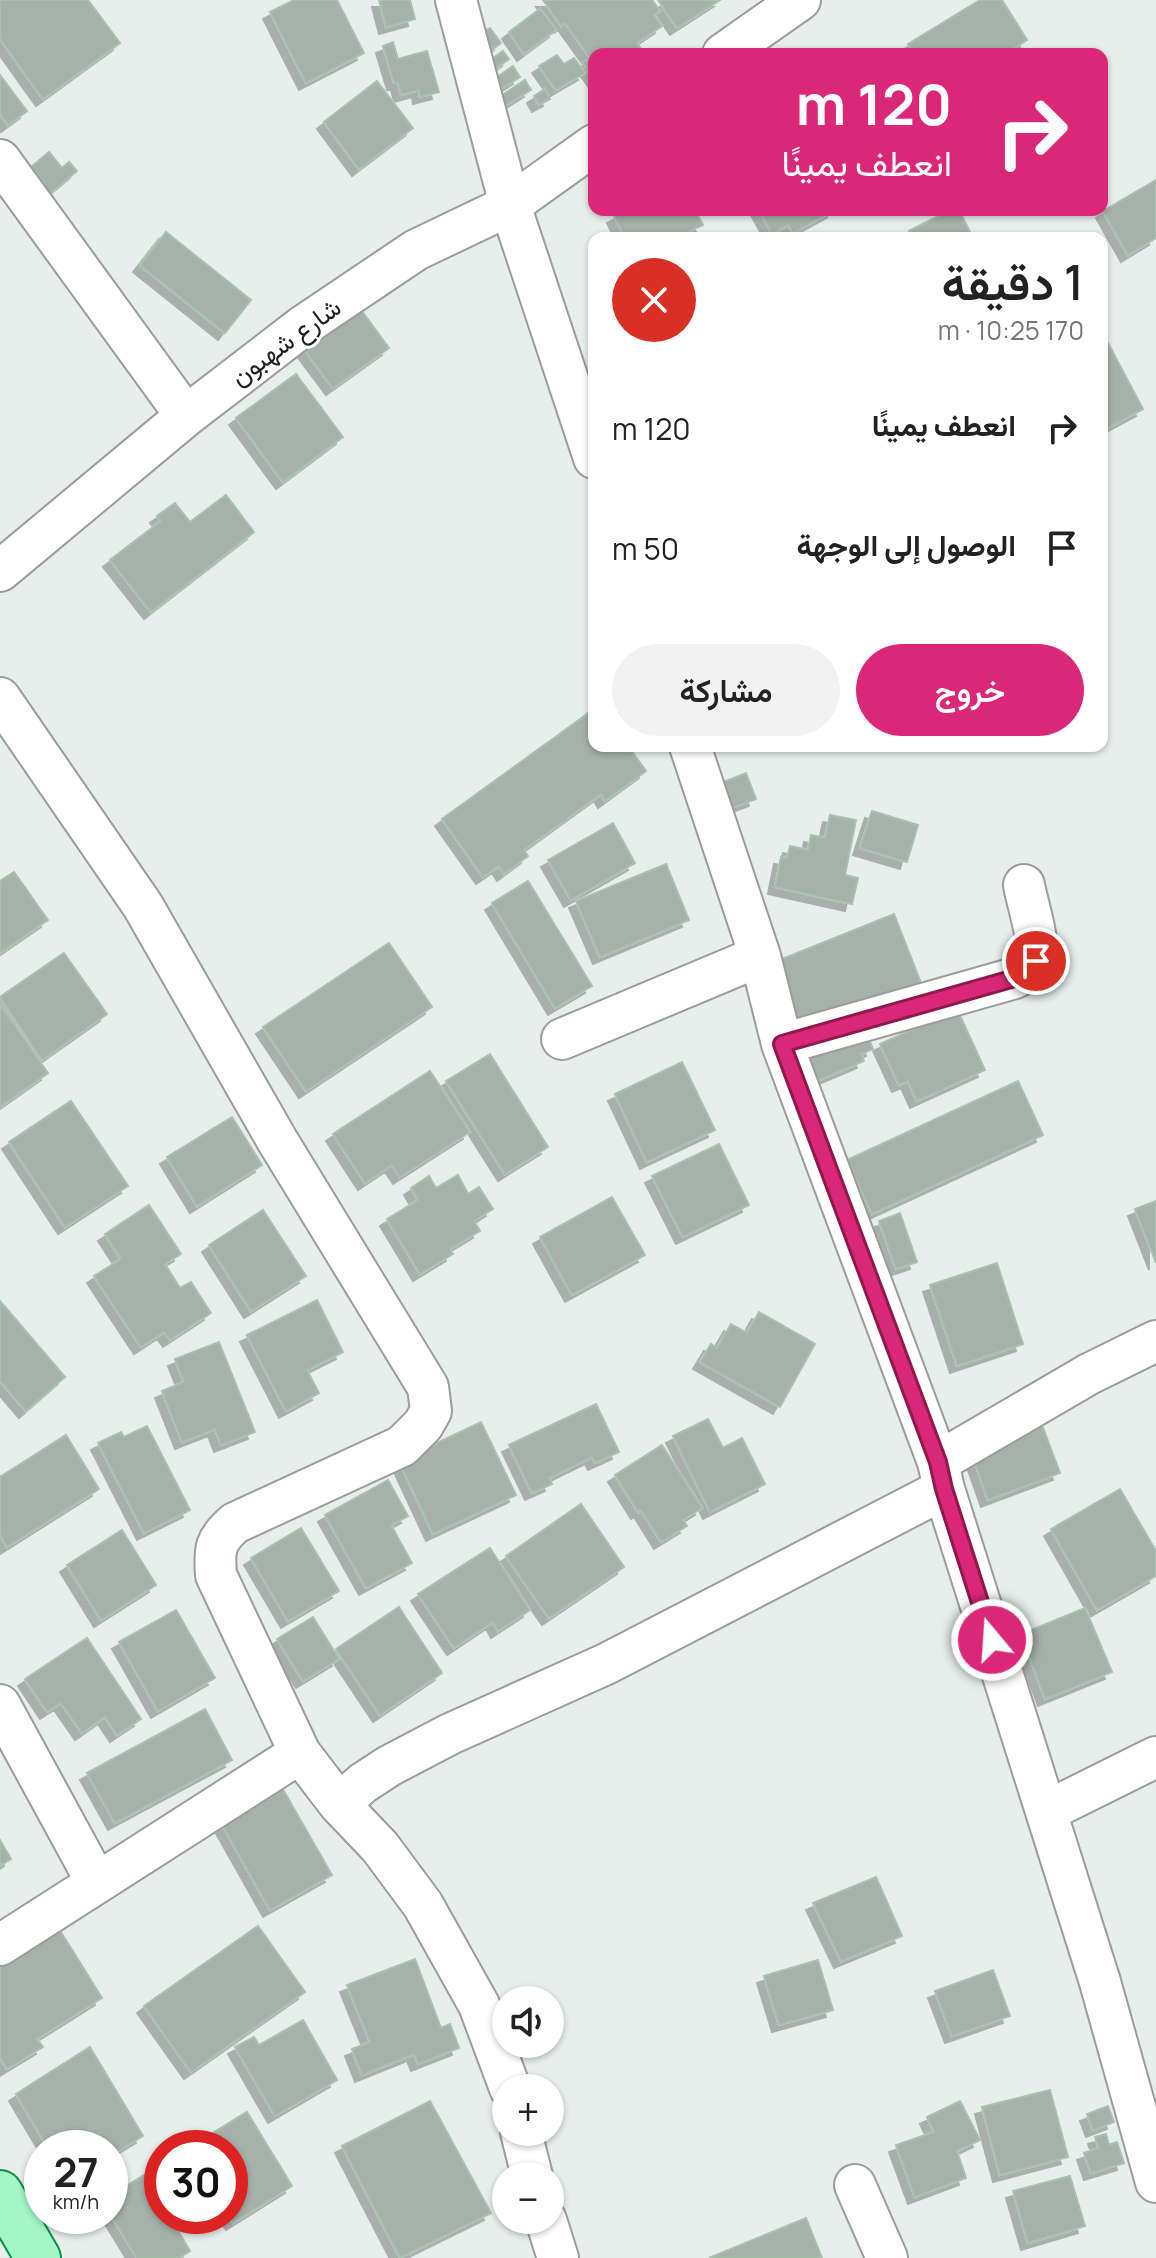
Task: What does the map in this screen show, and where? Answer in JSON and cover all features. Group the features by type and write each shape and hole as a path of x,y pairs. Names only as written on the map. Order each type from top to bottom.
{"main road":[{"path":"0,2193 38,2258"}],"street":[{"path":"456,0 510,205 588,440"},
{"path":"732,48 800,0"},
{"name":"شارع شهبون","path":"0,571 186,416 303,326 416,250 510,205 588,149"},
{"path":"0,160 186,416"},
{"path":"0,698 143,906 277,1140 428,1387 431,1411 423,1425 402,1446 235,1523 223,1533 214,1551 216,1575 300,1753 339,1804 380,1847 423,1905 479,2005 505,2074"},
{"path":"692,752 760,956 782,1044 941,1476 1100,1982 1156,2182"},
{"path":"782,1044 1015,978 1028,970 1036,961 1037,946 1024,885"},
{"path":"562,1039 760,956"},
{"path":"339,1804 363,1783 401,1760 450,1734 606,1664 941,1476 1089,1374 1156,1341"},
{"path":"0,1705 97,1883"},
{"path":"0,1945 300,1753"},
{"path":"1047,1811 1156,1757"},
{"path":"855,2185 887,2258"},
{"path":"550,2234 558,2258"}],"building":[{"path":"0,0 88,0 120,43 43,99 0,39"},
{"path":"294,0 337,0 364,53 306,83 270,12"},
{"path":"379,0 410,0 415,19 386,27"},
{"path":"543,0 652,0 660,11 654,15 662,26 637,43 639,48 588,48 588,55 565,23 561,26"},
{"path":"658,0 720,0 677,28"},
{"path":"980,0 1002,0 1027,40 1014,48 911,48 908,44"},
{"path":"540,9 556,30 524,54 509,32"},
{"path":"490,28 501,43 493,49 482,33"},
{"path":"393,42 398,59 427,51 439,92 420,97 419,90 401,95 398,83 394,83 383,46"},
{"path":"503,51 509,59 487,75 481,67"},
{"path":"557,55 564,64 574,58 585,73 556,90 539,66"},
{"path":"513,66 520,77 503,88 496,78"},
{"path":"0,75 27,111 8,125 0,114"},
{"path":"525,80 531,90 505,106 499,97"},
{"path":"377,81 413,128 359,169 324,122"},
{"path":"545,89 550,99 539,105 534,96"},
{"path":"49,152 62,168 69,162 77,171 46,197 38,187 44,182 31,167"},
{"path":"1156,180 1156,238 1128,255 1106,216 1108,208"},
{"path":"614,216 698,216 703,225 689,232 622,232"},
{"path":"762,216 824,216 795,232 788,225 771,232"},
{"path":"938,216 962,216 970,232 910,232"},
{"path":"166,232 251,300 225,333 140,265"},
{"path":"359,307 389,348 333,388 303,348"},
{"path":"1108,343 1143,409 1108,428"},
{"path":"296,374 343,437 283,482 236,418"},
{"path":"226,495 254,532 151,612 110,560 161,521 157,516 175,503 190,522"},
{"path":"588,713 588,752 632,752 646,771 605,801 601,794 524,850 528,856 504,874 499,866 483,877 442,819"},
{"path":"746,773 756,799 726,810 716,785"},
{"path":"872,811 918,825 907,862 860,848"},
{"path":"830,815 856,820 845,875 858,878 852,904 775,887 781,857 787,858 790,846 808,850 811,835 825,838"},
{"path":"613,823 635,863 571,900 548,860"},
{"path":"666,864 689,920 600,957 576,901"},
{"path":"14,872 48,920 0,953 0,881"},
{"path":"528,881 592,986 555,1008 492,903"},
{"path":"894,914 921,983 794,1033 767,965"},
{"path":"389,943 432,1007 306,1091 263,1027"},
{"path":"64,953 107,1014 42,1060 0,997"},
{"path":"0,1004 48,1073 0,1107"},
{"path":"957,1009 985,1070 917,1101 908,1081 899,1085 880,1044"},
{"path":"866,1033 873,1049 861,1054 864,1061 805,1086 794,1063"},
{"path":"490,1054 548,1147 505,1174 446,1081"},
{"path":"682,1062 715,1130 647,1162 615,1094"},
{"path":"430,1071 470,1132 400,1177 392,1165 365,1183 333,1134"},
{"path":"1018,1081 1043,1135 872,1214 847,1160"},
{"path":"71,1101 128,1186 65,1227 9,1142"},
{"path":"232,1117 262,1165 197,1206 167,1157"},
{"path":"719,1144 749,1205 683,1237 652,1176"},
{"path":"458,1175 468,1194 479,1187 493,1209 474,1221 480,1231 450,1249 453,1254 420,1274 387,1219 418,1200 411,1188 429,1176 436,1188"},
{"path":"612,1197 645,1255 572,1295 540,1237"},
{"path":"1156,1201 1156,1263 1135,1209"},
{"path":"149,1205 181,1254 165,1264 180,1288 191,1282 211,1313 170,1340 164,1332 141,1347 94,1276 121,1259 105,1234"},
{"path":"263,1210 306,1276 251,1311 209,1245"},
{"path":"900,1213 917,1262 896,1269 879,1221"},
{"path":"997,1263 1023,1344 957,1366 930,1285"},
{"path":"317,1300 343,1352 307,1370 319,1393 286,1411 247,1335"},
{"path":"0,1301 65,1377 26,1411 0,1381"},
{"path":"759,1312 815,1344 780,1407 700,1362 711,1344 717,1348 731,1324 747,1333"},
{"path":"219,1342 255,1432 221,1445 215,1429 182,1442 162,1391 184,1382 175,1359"},
{"path":"596,1404 619,1452 595,1463 592,1457 549,1478 552,1484 532,1493 509,1445"},
{"path":"708,1419 723,1448 742,1438 765,1484 710,1512 673,1436"},
{"path":"481,1422 516,1495 433,1534 399,1461"},
{"path":"1042,1425 1060,1473 988,1500 971,1452"},
{"path":"147,1426 190,1510 144,1533 98,1443 121,1432 124,1437"},
{"path":"66,1435 99,1489 7,1547 0,1535 0,1477"},
{"path":"662,1445 702,1508 683,1520 687,1526 661,1542 615,1475"},
{"path":"388,1480 408,1516 391,1525 412,1563 366,1588 325,1515"},
{"path":"1120,1489 1156,1551 1156,1576 1097,1610 1051,1529"},
{"path":"581,1504 624,1567 549,1618 506,1556"},
{"path":"301,1528 339,1591 288,1621 251,1558"},
{"path":"122,1530 156,1585 101,1620 67,1565"},
{"path":"490,1548 530,1610 498,1631 493,1622 454,1648 418,1594"},
{"path":"399,1607 442,1673 380,1715 336,1649"},
{"path":"1085,1608 1112,1672 1045,1699 1021,1634"},
{"path":"176,1610 215,1678 158,1711 119,1642"},
{"path":"313,1617 339,1659 303,1681 277,1639"},
{"path":"87,1638 141,1719 117,1735 105,1717 82,1733 61,1703 47,1712 25,1679"},
{"path":"205,1709 232,1760 115,1823 87,1773"},
{"path":"277,1779 332,1875 270,1910 216,1814"},
{"path":"0,1840 11,1859 0,1866"},
{"path":"876,1877 902,1936 841,1961 813,1903"},
{"path":"54,1921 102,1998 37,2039 43,2047 7,2069 0,2058 0,1955"},
{"path":"258,1926 305,1992 191,2072 144,2006"},
{"path":"415,1959 441,2028 450,2024 459,2048 418,2064 414,2054 362,2075 352,2049 370,2042 347,1985"},
{"path":"818,1960 833,2010 779,2025 764,1976"},
{"path":"993,1970 1010,2016 952,2036 935,1991"},
{"path":"303,2020 337,2080 275,2116 235,2047 254,2037 259,2045"},
{"path":"90,2047 143,2136 128,2145 128,2130 37,2130 16,2094"},
{"path":"1050,2090 1068,2157 1000,2175 982,2107"},
{"path":"430,2101 491,2213 400,2258 342,2146"},
{"path":"960,2101 980,2140 957,2151 966,2178 915,2197 896,2145 934,2132 927,2117"},
{"path":"1108,2106 1114,2122 1093,2130 1087,2114"},
{"path":"247,2112 292,2186 248,2214 248,2130 218,2130"},
{"path":"1106,2134 1109,2145 1117,2142 1124,2163 1091,2173 1084,2153 1099,2148 1095,2137"},
{"path":"144,2175 144,2234 180,2234 190,2251 179,2258 137,2258 122,2234 128,2234 128,2185"},
{"path":"1070,2176 1085,2226 1028,2243 1013,2191"},
{"path":"806,2218 822,2258 709,2258"}],"route":[{"path":"992,1640 938,1462 782,1044 1015,978 1036,961"}]}
